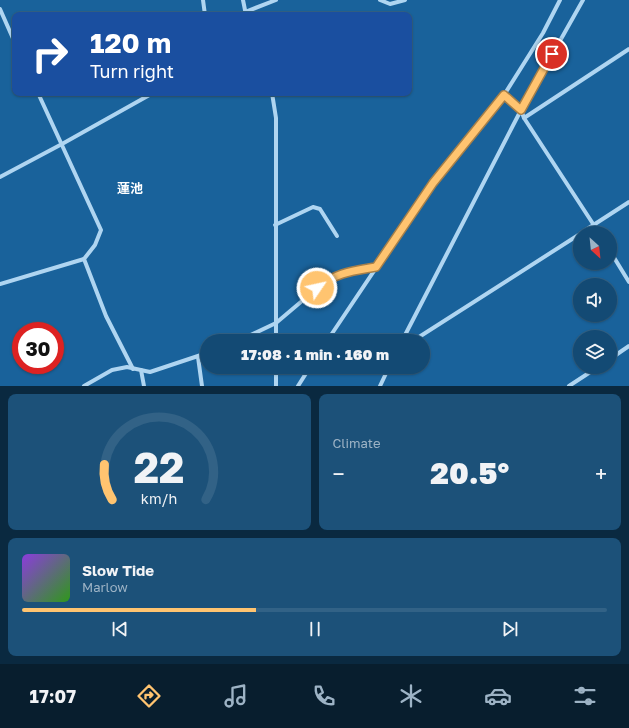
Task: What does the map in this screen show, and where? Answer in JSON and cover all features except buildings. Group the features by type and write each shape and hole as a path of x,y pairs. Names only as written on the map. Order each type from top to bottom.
{"street":[{"path":"203,0 205,12"},
{"path":"243,0 245,12"},
{"path":"249,12 276,0"},
{"path":"380,0 390,4 405,0"},
{"path":"332,334 433,183 504,95 543,33 560,0"},
{"path":"407,334 521,110 583,0"},
{"path":"0,9 12,36"},
{"path":"524,118 629,49"},
{"path":"504,95 521,110 524,118 594,225 629,202"},
{"path":"0,284 84,259 95,245 101,230 39,96"},
{"path":"0,177 148,96"},
{"path":"272,96 276,118 276,334"},
{"path":"275,224 313,207 320,209 337,236"},
{"path":"424,334 573,238"},
{"path":"84,259 106,316 133,369"},
{"path":"617,262 629,282"},
{"path":"253,334 276,323 328,279 345,272 376,267"},
{"path":"617,354 629,346"},
{"path":"84,386 112,370 127,367 150,372 198,357 202,386"},
{"path":"141,370 144,386"},
{"path":"276,374 276,386"},
{"path":"298,386 306,374"},
{"path":"380,386 386,374"},
{"path":"569,386 587,374"}],"district":[{"name":"蓮池","path":"130,188"}],"route":[{"path":"317,288 328,279 345,272 376,267 433,183 504,95 521,110 552,54"}]}
